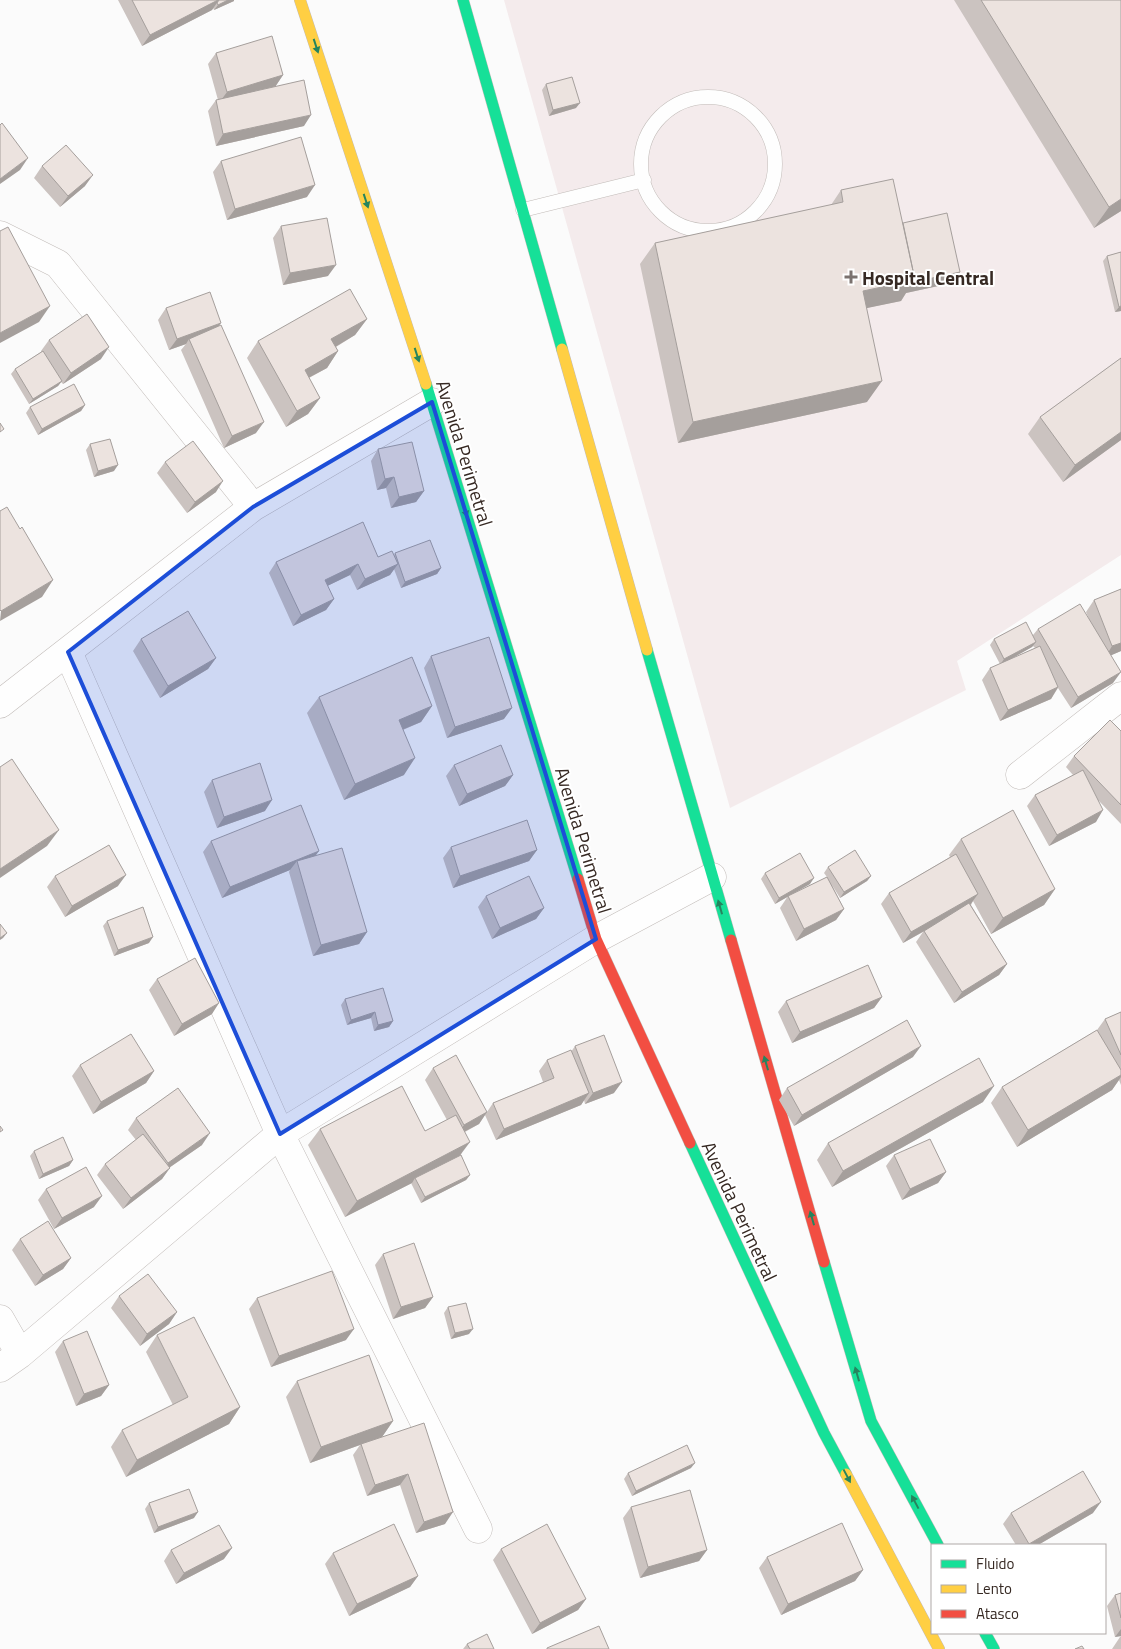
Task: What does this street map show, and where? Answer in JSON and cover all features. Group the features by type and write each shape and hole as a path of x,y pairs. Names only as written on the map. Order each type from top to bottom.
{"main road":[{"name":"Avenida Perimetral","path":"300,0 432,402 596,939 824,1433 938,1649"},
{"path":"463,0 712,877 871,1421 937,1544"},
{"path":"986,1634 994,1649"}],"street":[{"path":"0,235 58,264 253,507"},
{"path":"0,704 253,507 432,402"},
{"path":"68,652 280,1134 478,1529"},
{"path":"1020,774 1121,696"},
{"path":"0,1319 10,1361 280,1134 596,939 712,877"}],"lane":[{"path":"704,96 723,98 740,105 755,117 766,131 773,149 775,169 770,189 760,206 745,220 727,228 707,231 686,228 668,218 656,206 646,190 644,180 641,173 642,155 646,138 656,121 669,109 686,100 704,96"},
{"path":"523,210 644,180"}],"highlighted area":[{"path":"432,402 596,939 280,1134 68,652 253,507"}],"shaded area":[{"name":"Hospital Central","path":"504,0 1121,0 1121,555 957,661 966,690 730,808"}],"building":[{"path":"132,0 218,0 150,35"},
{"path":"219,0 228,0 218,5"},
{"path":"981,0 1121,0 1121,199 1109,207"},
{"path":"272,36 283,75 227,92 216,53"},
{"path":"572,77 580,103 553,110 546,84"},
{"path":"304,80 311,115 223,134 216,100"},
{"path":"2,123 28,158 0,179 0,125"},
{"path":"301,137 315,185 235,209 221,161"},
{"path":"66,145 93,175 68,196 42,166"},
{"path":"893,179 915,280 863,291 882,381 693,422 655,243 843,202 841,190"},
{"path":"947,213 960,272 914,282 903,223"},
{"path":"327,218 336,265 290,273 281,226"},
{"path":"8,227 50,306 0,333 0,231"},
{"path":"1121,252 1121,306 1119,307 1107,256"},
{"path":"350,289 367,319 331,339 338,351 305,370 320,398 297,411 258,341"},
{"path":"210,292 221,323 177,339 166,308"},
{"path":"87,314 109,347 71,373 49,340"},
{"path":"221,325 264,422 232,436 189,339"},
{"path":"43,351 62,381 33,399 15,369"},
{"path":"1121,358 1121,432 1075,465 1040,417"},
{"path":"74,384 85,405 42,429 30,407"},
{"path":"0,423 4,429 0,432"},
{"path":"110,439 118,465 98,471 90,444"},
{"path":"193,441 223,481 195,502 165,462"},
{"path":"412,442 424,491 399,497 394,477 385,479 378,449"},
{"path":"7,507 20,529 22,527 53,580 1,611 0,511"},
{"path":"363,522 378,557 392,551 398,564 365,579 358,564 325,580 334,599 301,615 276,562"},
{"path":"430,540 441,568 405,582 395,553"},
{"path":"1121,589 1121,643 1112,646 1094,600"},
{"path":"1080,604 1121,672 1078,697 1038,629"},
{"path":"188,611 216,658 168,686 141,639"},
{"path":"1026,622 1036,642 1004,659 994,639"},
{"path":"489,637 512,708 455,727 431,656"},
{"path":"1040,646 1058,687 1008,710 990,668"},
{"path":"412,657 432,706 399,720 415,758 355,784 319,697"},
{"path":"1110,720 1121,731 1121,805 1074,756"},
{"path":"501,745 513,775 467,794 454,765"},
{"path":"12,759 59,830 0,869 0,767"},
{"path":"260,763 272,800 224,817 212,780"},
{"path":"1083,770 1103,810 1057,835 1035,795"},
{"path":"301,805 319,851 230,887 211,841"},
{"path":"1013,810 1055,889 1003,918 961,839"},
{"path":"527,820 537,850 460,876 451,847"},
{"path":"109,845 126,875 72,906 55,876"},
{"path":"342,848 367,932 321,945 297,861"},
{"path":"855,850 871,876 844,892 828,867"},
{"path":"800,853 814,878 779,898 765,873"},
{"path":"956,854 978,894 911,932 889,893"},
{"path":"529,876 544,908 500,928 486,896"},
{"path":"827,877 844,909 804,929 788,896"},
{"path":"969,903 1007,964 962,992 924,931"},
{"path":"143,907 153,937 118,950 107,921"},
{"path":"0,924 7,933 0,938"},
{"path":"195,958 219,1003 182,1024 157,979"},
{"path":"868,965 882,997 800,1032 786,1001"},
{"path":"383,988 393,1021 378,1025 375,1012 351,1020 345,999"},
{"path":"1121,1012 1121,1055 1105,1019"},
{"path":"907,1020 921,1046 802,1115 787,1088"},
{"path":"1097,1030 1121,1070 1121,1075 1028,1130 1002,1087"},
{"path":"131,1034 154,1071 101,1102 80,1065"},
{"path":"604,1035 622,1082 593,1093 575,1046"},
{"path":"571,1050 589,1093 504,1129 493,1103 554,1078 547,1060"},
{"path":"456,1055 487,1112 464,1125 433,1068"},
{"path":"979,1058 994,1086 843,1171 828,1143"},
{"path":"402,1086 425,1131 456,1115 470,1142 357,1201 320,1129"},
{"path":"178,1088 210,1133 168,1163 136,1118"},
{"path":"143,1134 170,1168 131,1198 105,1164"},
{"path":"63,1137 73,1160 43,1174 34,1151"},
{"path":"930,1139 946,1172 910,1189 894,1155"},
{"path":"461,1155 470,1175 425,1197 415,1178"},
{"path":"86,1167 102,1196 62,1218 46,1189"},
{"path":"48,1221 71,1258 43,1275 20,1239"},
{"path":"414,1243 433,1297 401,1307 383,1254"},
{"path":"332,1271 354,1329 279,1356 257,1298"},
{"path":"148,1274 177,1312 147,1334 119,1296"},
{"path":"466,1303 473,1329 455,1333 448,1307"},
{"path":"194,1317 240,1407 137,1460 122,1430 188,1397 157,1335"},
{"path":"87,1331 109,1385 84,1394 63,1341"},
{"path":"369,1355 393,1421 321,1447 297,1381"},
{"path":"424,1423 453,1512 424,1522 408,1474 375,1485 361,1444"},
{"path":"687,1445 695,1463 636,1491 628,1473"},
{"path":"1083,1471 1101,1502 1029,1544 1011,1513"},
{"path":"189,1489 198,1512 158,1527 149,1503"},
{"path":"690,1490 707,1550 648,1567 631,1507"},
{"path":"842,1523 863,1570 788,1604 767,1557"},
{"path":"394,1524 418,1576 357,1604 333,1553"},
{"path":"547,1524 586,1599 540,1623 501,1549"},
{"path":"219,1525 232,1548 184,1573 171,1550"},
{"path":"1121,1593 1121,1618 1115,1595"},
{"path":"599,1626 609,1649 547,1649 547,1648"},
{"path":"487,1634 494,1649 470,1649 467,1644"}],"traffic: fast":[{"path":"463,0 562,349"},
{"path":"426,384 578,879"},
{"path":"647,650 731,940"},
{"path":"690,1143 824,1433 846,1474"},
{"path":"824,1262 871,1421 937,1544"},
{"path":"986,1634 994,1649"}],"traffic: slow":[{"path":"300,0 426,384"},
{"path":"562,349 647,650"},
{"path":"846,1474 931,1634"},
{"path":"931,1634 939,1649"}],"traffic: jam":[{"path":"578,879 596,939 690,1143"},
{"path":"731,940 824,1262"}],"place":[{"name":"Hospital Central","path":"851,277"}]}
